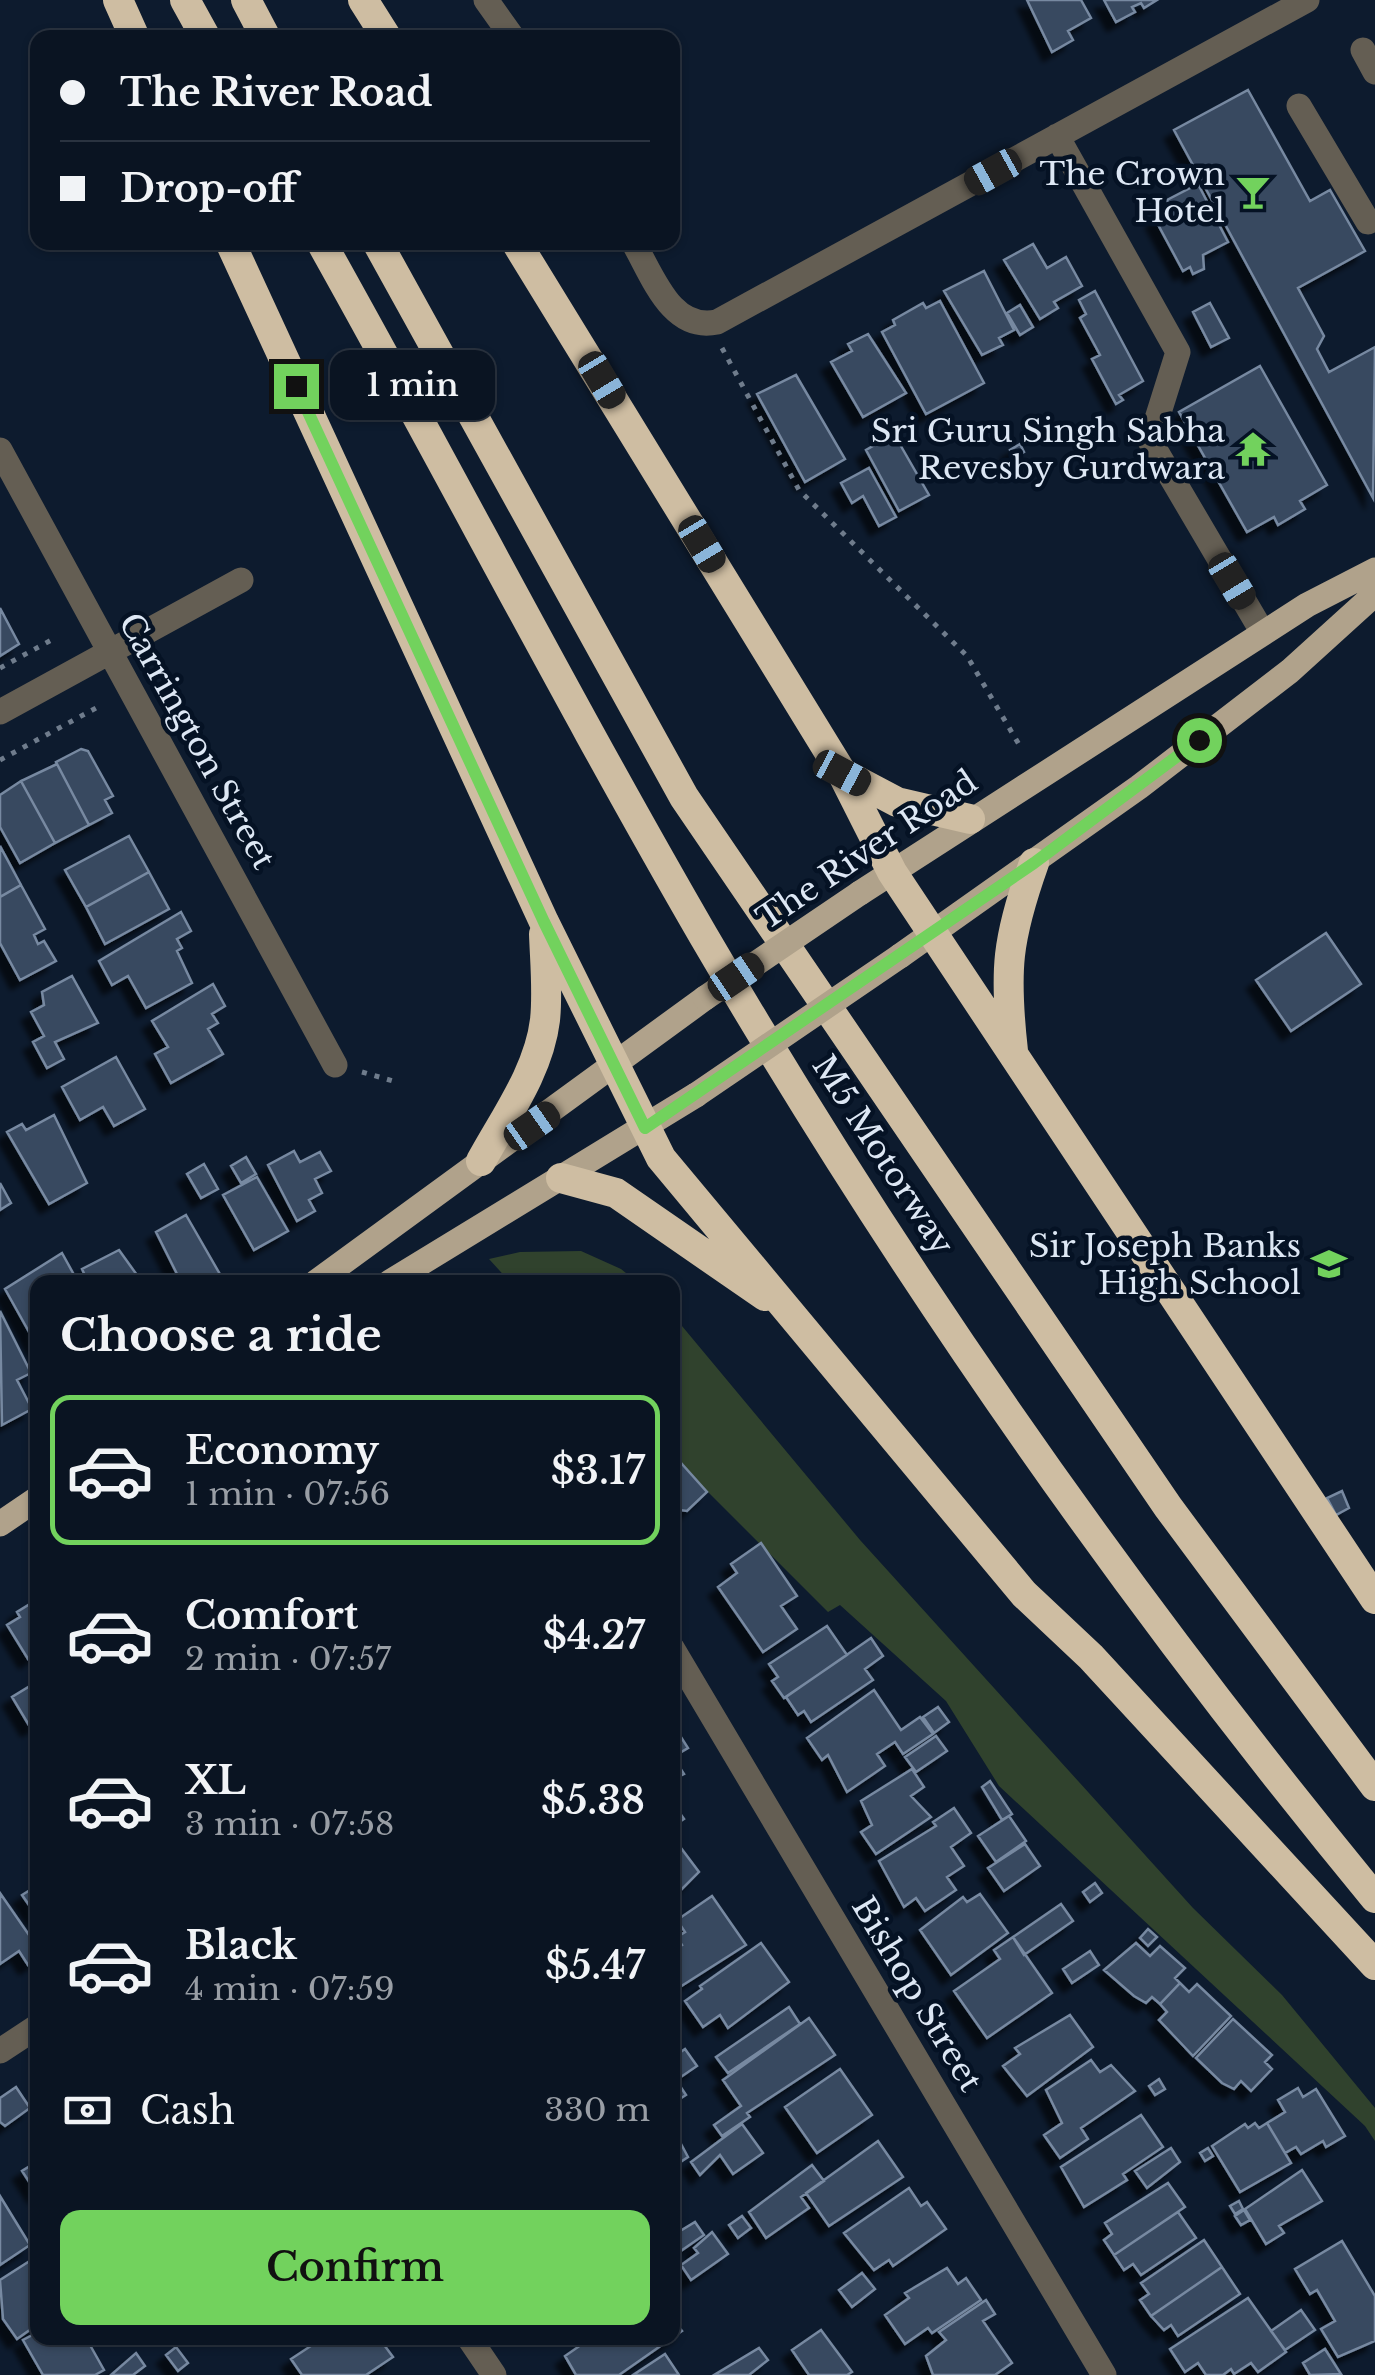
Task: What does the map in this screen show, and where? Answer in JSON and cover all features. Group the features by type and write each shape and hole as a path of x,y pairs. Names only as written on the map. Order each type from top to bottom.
{"highway":[{"path":"118,0 131,30"},
{"path":"185,0 202,30"},
{"path":"246,0 262,30"},
{"path":"363,0 382,30"},
{"path":"234,250 544,922 613,1067 670,1169 1024,1594 1092,1657 1375,1965"},
{"name":"M5 Motorway","path":"326,250 703,935 816,1118 1006,1406 1291,1796 1375,1898"},
{"name":"M5 Motorway","path":"382,250 684,798 1168,1507 1375,1786"},
{"path":"521,250 842,773 892,872 1375,1598"},
{"path":"842,773 897,802 970,819"},
{"path":"1014,1058 1006,990 1011,928 1034,863"},
{"path":"481,1161 529,1074 541,1041 545,1018 544,922"},
{"path":"561,1178 616,1193 792,1314"}],"main road":[{"name":"The River Road","path":"326,1275 654,1034 970,819 1263,633 1375,570"},
{"path":"402,1275 696,1095 1034,863 1290,671 1375,594"},
{"path":"0,1524 30,1503"}],"street":[{"path":"486,0 507,30"},
{"path":"638,250 677,312 690,323 709,324 1307,0"},
{"path":"1299,106 1368,222"},
{"path":"1057,136 1178,352 1150,441 1263,633"},
{"name":"Carrington Street","path":"0,450 336,1065"},
{"path":"0,712 240,580"},
{"name":"Bishop Street","path":"680,1661 1104,2375"},
{"path":"0,2052 30,2031"},
{"path":"474,2345 494,2375"}],"path":[{"path":"709,324 800,490 967,656 1021,748"},
{"path":"0,668 55,638"},
{"path":"0,760 96,708"}],"green space":[{"path":"581,1251 628,1275 504,1275 489,1259 520,1252"},
{"path":"680,1324 860,1540 1193,1908 1282,1995 1375,2108 1375,2141 1365,2126 999,1786 946,1701 840,1605 828,1612 680,1464"}],"building":[{"path":"1027,0 1081,0 1091,18 1068,31 1073,40 1052,52"},
{"path":"1104,0 1157,0 1144,8 1141,3 1132,7 1135,12 1116,22"},
{"path":"1248,90 1310,201 1330,190 1365,251 1298,288 1324,336 1317,349 1329,372 1375,347 1373,498 1174,130"},
{"path":"1198,184 1228,242 1203,255 1204,269 1193,274 1190,267 1183,271 1155,219 1172,210 1167,200"},
{"path":"1033,244 1047,268 1066,257 1082,286 1054,302 1058,308 1040,319 1004,260"},
{"path":"984,271 1014,330 999,338 1003,345 982,355 944,291"},
{"path":"1095,291 1143,381 1119,395 1123,400 1116,404 1092,359 1100,355 1080,318 1086,314 1079,300"},
{"path":"940,301 984,383 926,414 882,332 895,325 893,320 923,303 926,308"},
{"path":"1210,303 1229,338 1211,347 1193,312"},
{"path":"1020,305 1033,327 1020,335 1007,313"},
{"path":"868,334 906,393 863,417 831,362 852,351 848,344"},
{"name":"Sri Guru Singh Sabha Revesby Gurdwara","path":"1260,366 1327,485 1300,501 1305,509 1278,525 1274,517 1247,532 1179,412"},
{"path":"796,375 845,459 805,482 757,394"},
{"path":"894,434 929,495 899,511 866,450"},
{"path":"1020,444 1024,452 1014,458 1010,450"},
{"path":"869,468 896,517 879,526 863,496 852,503 841,483"},
{"path":"0,608 19,644 0,656"},
{"path":"81,749 88,751 113,796 105,800 112,813 89,825 56,762"},
{"path":"57,764 89,825 55,843 21,781"},
{"path":"21,781 55,843 20,863 0,827 0,795"},
{"path":"129,836 149,872 86,907 65,870"},
{"path":"0,846 21,885 0,897"},
{"path":"149,872 169,909 105,944 86,907"},
{"path":"21,885 45,929 34,935 38,944 44,941 56,961 20,980 0,943 0,897"},
{"path":"181,912 191,931 177,939 182,948 177,951 192,983 146,1008 128,976 112,985 99,961"},
{"path":"1326,933 1361,984 1291,1031 1256,980"},
{"path":"72,976 98,1023 55,1042 64,1059 47,1068 33,1042 44,1036 31,1012 44,1005 42,992"},
{"path":"213,984 225,1006 212,1014 218,1023 208,1029 223,1054 171,1083 155,1054 168,1047 152,1021"},
{"path":"116,1057 145,1109 114,1126 103,1107 80,1120 62,1087"},
{"path":"54,1115 87,1183 49,1204 7,1132 22,1124 26,1130"},
{"path":"294,1151 300,1162 320,1152 331,1171 315,1179 322,1193 309,1200 315,1211 297,1221 268,1165"},
{"path":"246,1157 256,1174 241,1183 231,1166"},
{"path":"204,1164 218,1189 201,1198 187,1174"},
{"path":"257,1177 288,1231 254,1250 223,1195"},
{"path":"0,1183 11,1203 0,1210"},
{"path":"186,1215 220,1275 178,1275 156,1232"},
{"path":"119,1250 137,1275 85,1275 82,1269"},
{"path":"62,1253 74,1275 30,1275 30,1334 5,1289"},
{"path":"0,1311 30,1371 17,1380 30,1410 2,1425"},
{"path":"680,1466 707,1492 687,1511 680,1510"},
{"path":"1342,1491 1349,1508 1336,1515 1327,1498"},
{"path":"761,1543 797,1596 781,1606 797,1629 763,1652 718,1587 737,1573 731,1564"},
{"path":"30,1604 28,1659 7,1625 20,1617 17,1612"},
{"path":"827,1626 847,1655 784,1698 772,1681 778,1677 769,1664"},
{"path":"871,1638 883,1656 865,1669 873,1680 811,1722 804,1711 798,1715 786,1697"},
{"path":"30,1686 30,1727 12,1697"},
{"path":"874,1690 901,1730 920,1717 933,1734 903,1754 895,1742 877,1754 885,1766 847,1792 828,1755 822,1760 807,1738"},
{"path":"938,1707 949,1722 934,1733 923,1717"},
{"path":"680,1736 688,1748 680,1753"},
{"path":"936,1736 947,1751 916,1772 905,1757"},
{"path":"912,1769 924,1787 911,1796 931,1817 876,1854 861,1832 872,1825 861,1801"},
{"path":"990,1781 1012,1814 1002,1820 982,1787"},
{"path":"954,1808 971,1833 951,1847 964,1866 947,1877 956,1890 925,1911 916,1898 904,1907 879,1861 936,1826 933,1822"},
{"path":"1009,1816 1026,1841 996,1862 978,1836"},
{"path":"1025,1844 1040,1866 1004,1891 988,1868"},
{"path":"680,1847 699,1872 680,1891"},
{"path":"1095,1883 1102,1893 1090,1902 1083,1892"},
{"path":"30,1890 30,1906 22,1895"},
{"path":"0,1893 30,1936 30,1964 19,1951 0,1964"},
{"path":"980,1894 1008,1933 951,1975 920,1930 963,1897 967,1902"},
{"path":"712,1896 746,1945 680,1987 680,1935 685,1932 680,1918"},
{"path":"1061,1904 1073,1921 1024,1955 1013,1937"},
{"path":"1148,1929 1157,1937 1148,1946 1140,1938"},
{"path":"1013,1937 1052,1993 987,2038 954,1991 1000,1959 994,1950"},
{"path":"761,1943 789,1982 728,2028 720,2015 703,2027 685,2001"},
{"path":"1136,1943 1150,1956 1160,1946 1185,1968 1175,1978 1180,1983 1160,2004 1152,1997 1146,2003 1134,1996 1104,1970"},
{"path":"1090,1951 1099,1965 1072,1983 1063,1969"},
{"path":"1180,1983 1189,1992 1197,1984 1231,2016 1193,2056 1159,2020 1167,2012 1160,2004"},
{"path":"789,2007 800,2024 728,2073 716,2057"},
{"path":"1070,2015 1093,2047 1027,2096 1003,2066 1020,2054 1015,2048"},
{"path":"809,2018 835,2055 747,2113 750,2117 722,2136 714,2125 741,2106 723,2080"},
{"path":"1233,2019 1272,2055 1265,2062 1272,2069 1251,2091 1241,2081 1234,2089 1222,2083 1196,2058"},
{"path":"685,2049 697,2066 680,2078 680,2052"},
{"path":"1091,2060 1100,2072 1111,2065 1135,2091 1081,2128 1088,2139 1060,2158 1044,2135 1062,2123 1046,2090"},
{"path":"840,2069 872,2115 817,2153 785,2107"},
{"path":"1159,2079 1165,2089 1155,2095 1149,2086"},
{"path":"16,2087 30,2108 5,2126 0,2122 0,2098"},
{"path":"1298,2088 1303,2097 1316,2089 1345,2136 1326,2147 1323,2141 1301,2154 1296,2147 1285,2153 1267,2123 1285,2112 1278,2100"},
{"path":"1141,2115 1163,2147 1123,2174 1127,2180 1084,2207 1061,2167"},
{"path":"1255,2123 1259,2128 1267,2123 1291,2163 1240,2192 1212,2146 1245,2124 1248,2128"},
{"path":"742,2124 763,2153 733,2174 720,2155 700,2175 691,2162"},
{"path":"878,2141 903,2177 829,2226 806,2193"},
{"path":"680,2142 688,2157 680,2162"},
{"path":"1171,2148 1180,2162 1147,2188 1135,2171"},
{"path":"1208,2148 1213,2156 1205,2161 1200,2153"},
{"path":"812,2165 824,2181 801,2197 809,2208 766,2238 749,2212"},
{"path":"30,2166 30,2183 22,2171"},
{"path":"1302,2170 1322,2201 1279,2226 1284,2233 1266,2244 1245,2209"},
{"path":"1168,2183 1185,2207 1114,2255 1104,2240 1112,2234 1105,2223"},
{"path":"909,2188 921,2206 927,2202 946,2229 893,2266 889,2260 874,2270 844,2233"},
{"path":"0,2196 30,2245 0,2265"},
{"path":"1239,2201 1243,2209 1235,2214 1230,2206"},
{"path":"1244,2210 1250,2220 1241,2225 1235,2216"},
{"path":"1178,2212 1196,2238 1141,2275 1133,2264 1124,2270 1114,2255"},
{"path":"742,2216 751,2228 738,2238 729,2225"},
{"path":"695,2222 704,2235 680,2252 680,2231"},
{"path":"712,2232 728,2254 691,2280 681,2265 698,2253 694,2248"},
{"path":"1204,2240 1222,2267 1151,2316 1140,2300 1149,2294 1141,2283"},
{"path":"1342,2241 1375,2296 1375,2341 1338,2357 1321,2329 1335,2321 1317,2290 1310,2294 1295,2269"},
{"path":"30,2261 30,2330 17,2339 3,2319 0,2280"},
{"path":"1222,2267 1240,2294 1178,2336 1171,2325 1164,2330 1151,2316"},
{"path":"947,2268 958,2284 966,2278 981,2300 932,2333 928,2328 905,2344 885,2315 909,2298 905,2293"},
{"path":"862,2273 875,2289 852,2307 839,2290"},
{"path":"1248,2298 1286,2352 1258,2372 1251,2363 1234,2374 1231,2369 1223,2375 1206,2375 1198,2363 1185,2372 1170,2349"},
{"path":"986,2300 995,2314 983,2321 1012,2363 995,2375 933,2375 926,2356 946,2340 939,2332"},
{"path":"1301,2310 1315,2330 1285,2350 1271,2331"},
{"path":"821,2330 852,2372 809,2375 792,2350"},
{"path":"30,2336 30,2345 90,2345 104,2370 95,2375 43,2375 23,2340"},
{"path":"312,2345 384,2345 393,2357 366,2375 302,2375 291,2359"},
{"path":"581,2345 662,2345 619,2375 576,2375 565,2356"},
{"path":"176,2347 188,2363 178,2371 166,2355"},
{"path":"759,2348 768,2360 749,2375 714,2375"},
{"path":"1325,2349 1341,2374 1310,2375 1303,2363"},
{"path":"136,2353 145,2366 133,2375 111,2375"},
{"path":"665,2354 679,2375 633,2375"}],"place":[{"name":"The Crown Hotel","path":"1253,192"},
{"name":"Sri Guru Singh Sabha Revesby Gurdwara","path":"1253,449"},
{"name":"Sir Joseph Banks High School","path":"1329,1264"}],"route":[{"path":"296,386 544,922 645,1128 1034,863 1199,740"}]}
